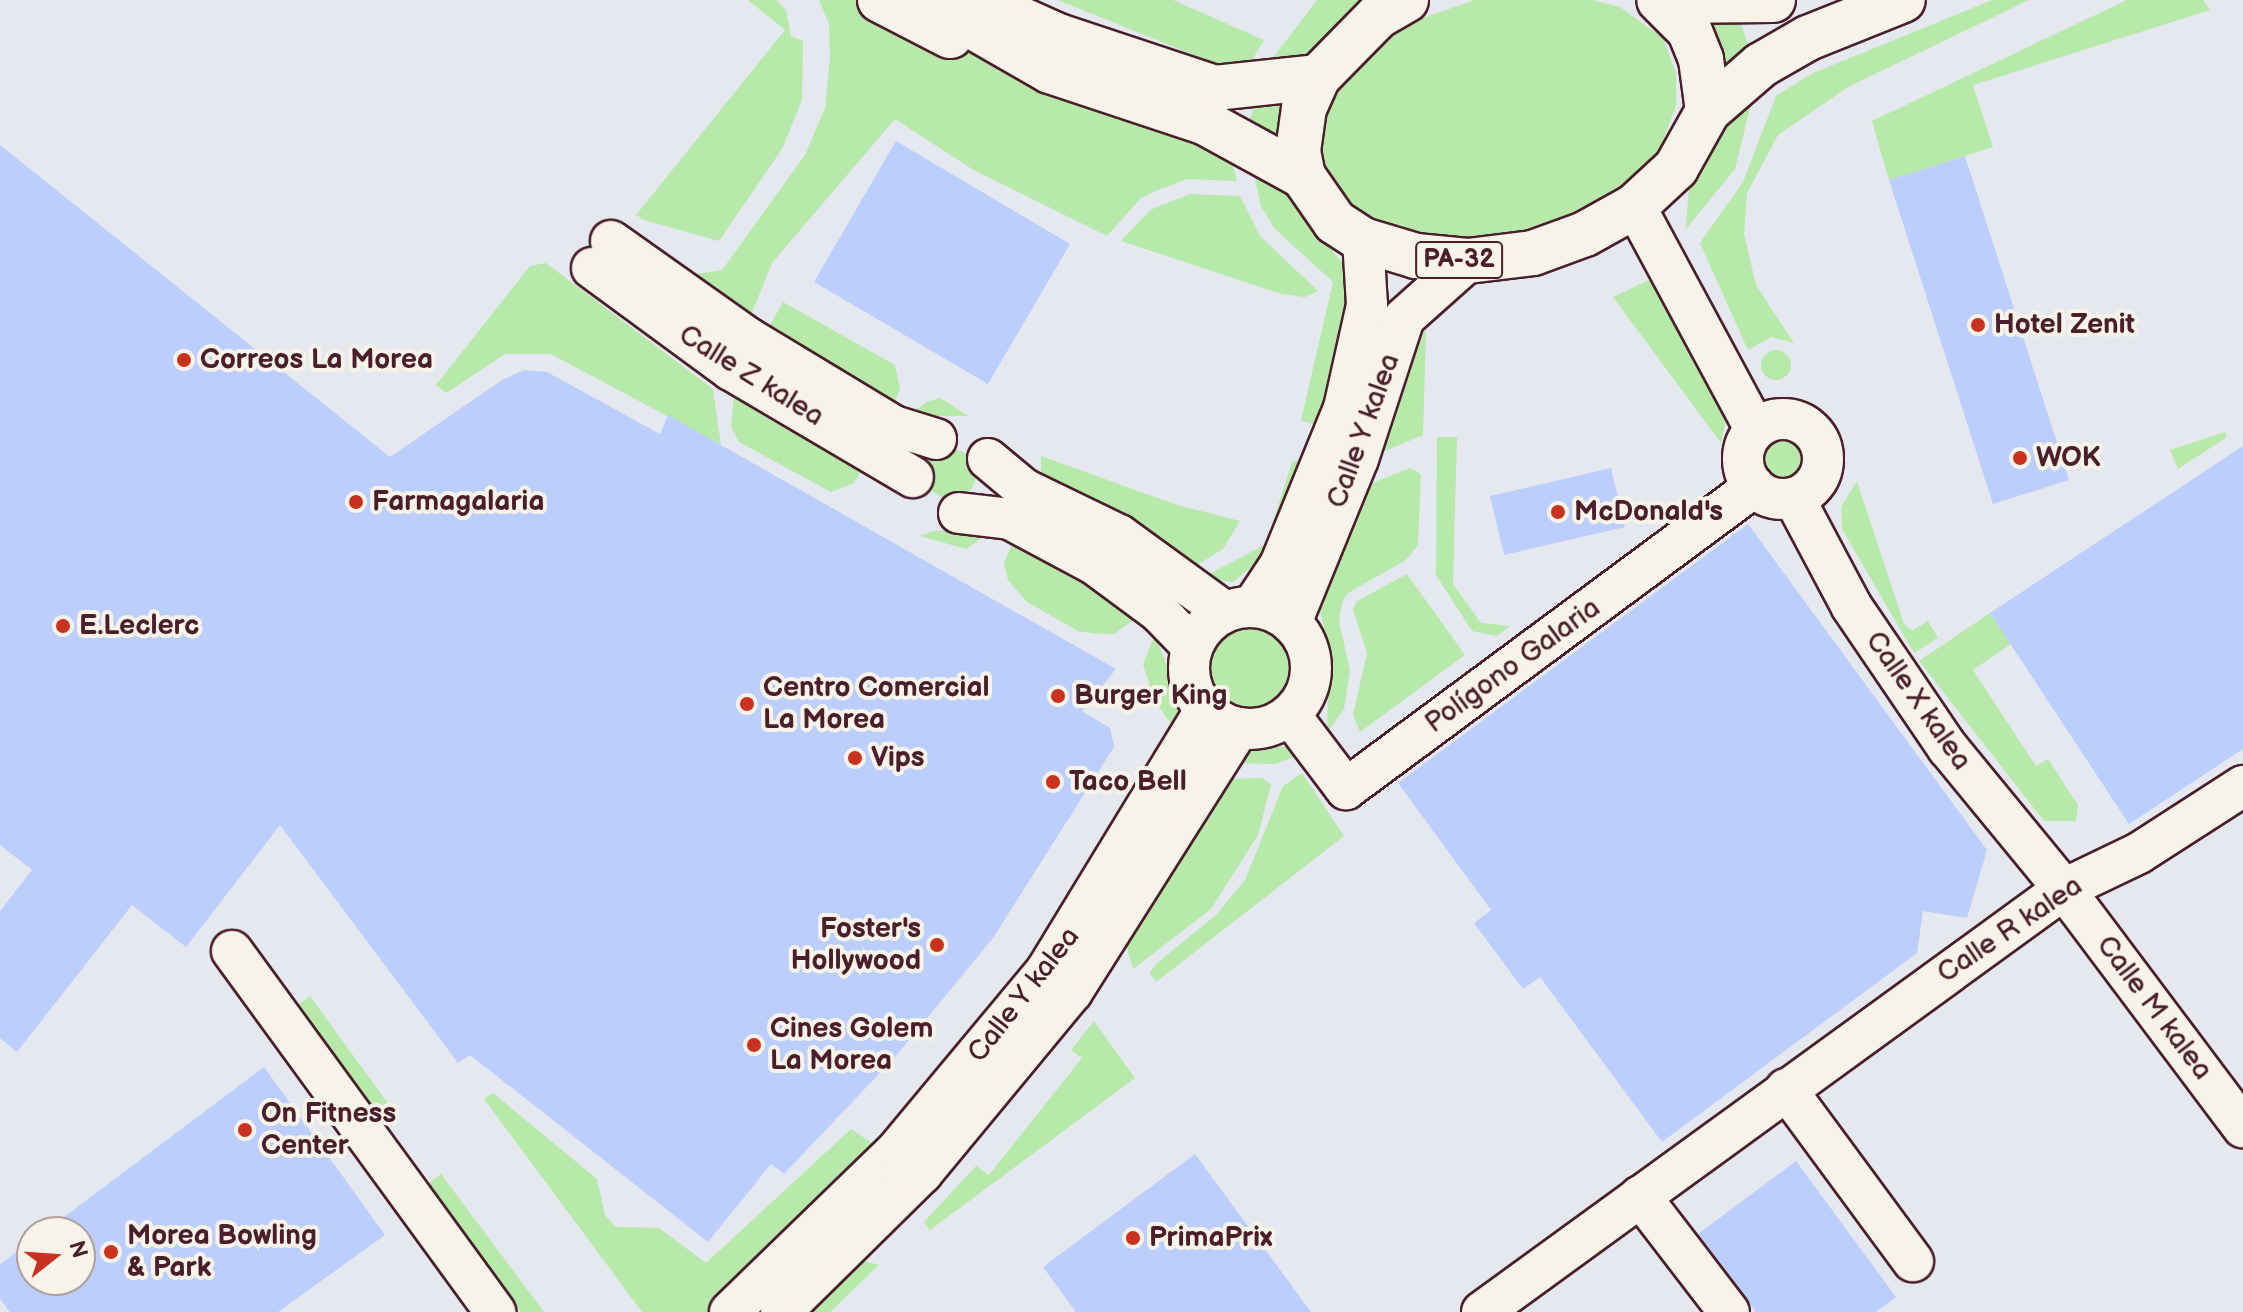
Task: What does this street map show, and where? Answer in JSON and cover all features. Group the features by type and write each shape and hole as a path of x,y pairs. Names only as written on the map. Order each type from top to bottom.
{"highway":[{"path":"880,0 968,46 1050,71"},
{"name":"PA-32","path":"926,0 1050,71 1206,123 1303,176 1335,222 1363,240 1416,256 1468,261 1533,253 1635,206"},
{"path":"1303,176 1298,151 1304,108 1318,77 1378,16 1406,0"},
{"path":"1660,1 1773,0"},
{"path":"1635,206 1676,168 1708,111 1761,65 1808,38 1903,0"},
{"path":"1660,1 1689,30 1701,59 1708,111"},
{"path":"986,2 1058,36 1215,88 1318,77"}],"street":[{"path":"1635,206 1755,429"},
{"name":"Calle Y kalea","path":"1240,608 1280,565 1344,408 1367,305 1363,240"},
{"name":"Calle Z kalea","path":"913,477 731,370 602,254 894,426 936,439"},
{"name":"Calle Y kalea","path":"1291,623 1358,459 1404,318 1468,261"},
{"path":"1774,419 1796,420 1821,444 1816,483 1794,498 1772,498 1754,487 1743,461 1755,429 1774,419"},
{"path":"1192,646 1159,612 1094,564 1010,519 959,513 923,501 913,477 921,450 936,439 969,438 988,459 1024,489 1119,535 1240,608 1291,623 1310,659 1310,680 1290,715 1274,725 1222,720 1189,680 1192,646 1240,608"},
{"path":"959,513 987,493 988,459"},
{"name":"Polígono Galaria","path":"1290,715 1346,789 1754,487"},
{"name":"Calle X kalea","path":"1794,498 1852,607 1948,748 2064,889"},
{"name":"Calle Y kalea","path":"730,1312 897,1150 1046,971 1222,720"},
{"name":"Calle Y kalea","path":"781,1312 922,1173 1072,992 1222,720"},
{"name":"Calle R kalea","path":"1482,1312 2064,889 2139,853 2243,786"},
{"name":"Calle M kalea","path":"2064,889 2243,1127"},
{"path":"232,951 495,1312"},
{"path":"1786,1089 1913,1261"},
{"path":"1640,1196 1729,1312"}],"shaded area":[{"path":"0,0 2243,0 2243,1312 0,1312"}],"green space":[{"path":"748,0 776,0 786,10 791,36 803,41 802,100 782,149 719,241 644,220 636,215 785,30"},
{"path":"819,0 858,0 1090,107 1230,155 1237,181 1187,179 1158,190 1141,198 1107,236 972,169 895,119 772,263 748,322 680,277 722,270 805,155 825,108 830,57 829,24"},
{"path":"1058,0 1173,0 1264,40 1243,75"},
{"path":"1317,0 1367,0 1304,56 1263,71"},
{"path":"1475,0 1592,0 1620,7 1663,38 1676,73 1676,106 1660,148 1623,186 1567,217 1503,238 1441,241 1392,229 1362,215 1331,179 1320,148 1332,93 1399,26"},
{"path":"1992,0 2029,0 1848,87 1778,135 1747,193 1744,234 1756,285 1794,343 1771,337 1748,350 1700,243 1743,182 1776,96 1811,74"},
{"path":"2127,0 2203,0 2210,10 1973,85 1993,147 1889,180 1872,121"},
{"path":"1704,22 1741,23 1750,52 1723,76"},
{"path":"1754,92 1735,169 1686,229 1689,187 1728,118"},
{"path":"1255,105 1285,105 1279,140 1248,125"},
{"path":"1251,162 1277,183 1345,266 1353,285 1320,427 1301,420 1333,282 1274,228 1261,206"},
{"path":"1190,194 1240,196 1260,236 1318,291 1305,297 1281,294 1121,241 1150,210"},
{"path":"546,263 713,389 721,445 551,354 505,354 446,393 436,385 530,266"},
{"path":"1651,279 1666,294 1727,415 1721,443 1613,297"},
{"path":"783,302 895,365 900,389 892,408 765,334"},
{"path":"1426,330 1423,435 1373,456 1411,348"},
{"path":"1776,350 1787,354 1791,365 1787,376 1776,380 1765,376 1761,365 1765,354"},
{"path":"735,385 866,463 854,483 831,492 739,442 731,427"},
{"path":"940,398 968,416 908,416 926,402"},
{"path":"2225,432 2227,437 2178,469 2170,450"},
{"path":"1437,437 1457,437 1453,584 1481,623 1510,626 1497,636 1472,631 1436,575"},
{"path":"1784,437 1799,443 1805,458 1799,473 1784,479 1769,473 1763,458 1769,443"},
{"path":"951,449 968,457 976,474 968,491 951,499 934,491 926,474 934,457"},
{"path":"1041,456 1177,505 1240,521 1223,549 1194,567 1041,483"},
{"path":"1303,459 1269,552 1233,582 1202,578 1266,544 1292,462"},
{"path":"1410,468 1421,474 1418,545 1406,560 1348,593 1342,602 1339,621 1350,670 1344,709 1327,733 1329,650 1319,606 1360,488"},
{"path":"1857,481 1904,624 1912,631 1928,621 1938,638 1914,653 1842,529 1841,507"},
{"path":"997,528 966,549 920,536 933,531"},
{"path":"1015,537 1141,615 1114,634 1099,634 1078,631 1027,602 1008,580 1004,563"},
{"path":"1407,574 1465,655 1360,732 1353,715 1367,653 1353,609 1357,601"},
{"path":"1990,613 2011,644 1973,670 2036,766 2048,759 2078,805 2076,821 2044,821 1919,661"},
{"path":"1249,626 1265,629 1278,638 1287,651 1290,667 1287,683 1278,696 1265,705 1249,708 1233,705 1220,696 1211,683 1208,667 1211,651 1220,638 1233,629"},
{"path":"1155,635 1178,694 1178,733 1154,700 1143,664"},
{"path":"1266,745 1286,747 1297,756 1274,764 1231,763 1247,749"},
{"path":"1302,773 1344,836 1156,982 1150,973 1156,964 1216,915 1245,880 1283,786"},
{"path":"1262,778 1271,784 1258,835 1211,909 1133,969 1126,944 1224,779"},
{"path":"310,996 397,1116 382,1127 295,1007"},
{"path":"1094,1021 1135,1078 930,1230 924,1222 976,1166 989,1175 1082,1058 1071,1050"},
{"path":"493,1093 597,1179 605,1215 616,1227 659,1228 706,1263 851,1129 881,1149 712,1312 642,1312 484,1099"},
{"path":"441,1174 544,1312 521,1312 426,1185"},
{"path":"861,1260 879,1265 830,1312 800,1312"}],"building":[{"path":"896,141 1070,244 988,384 814,282"},
{"name":"Centro Comercial La Morea","path":"0,145 390,457 502,380 524,370 547,372 660,434 668,415 1116,669 1082,711 1110,728 1114,747 993,938 895,1057 784,1174 771,1164 708,1242 470,1055 458,1063 280,825 186,947 132,905 17,1052 0,1038 0,911 32,870 0,845"},
{"path":"1965,156 2069,480 1993,504 1889,180"},
{"path":"2243,446 2243,749 2129,824 1990,613"},
{"name":"McDonald's","path":"1611,468 1625,527 1504,555 1490,496"},
{"path":"1748,524 1987,850 1967,918 1923,911 1917,953 1662,1142 1540,977 1523,989 1474,923 1491,910 1398,783"},
{"name":"On Fitness Center","path":"264,1067 385,1235 278,1312 10,1312 0,1299 0,1264 16,1252 16,1296 96,1296 96,1216 65,1216"},
{"path":"1195,1154 1311,1312 1076,1312 1043,1267"},
{"path":"1796,1161 1896,1297 1876,1312 1756,1312 1698,1234"}],"place":[{"name":"Hotel Zenit","path":"1978,325"},
{"name":"Correos La Morea","path":"184,360"},
{"name":"WOK","path":"2020,458"},
{"name":"Farmagalaria","path":"356,502"},
{"name":"McDonald's","path":"1558,512"},
{"name":"E.Leclerc","path":"63,626"},
{"name":"Burger King","path":"1058,696"},
{"name":"Centro Comercial La Morea","path":"747,704"},
{"name":"Vips","path":"855,758"},
{"name":"Taco Bell","path":"1053,782"},
{"name":"Foster's Hollywood","path":"937,945"},
{"name":"Cines Golem La Morea","path":"754,1045"},
{"name":"On Fitness Center","path":"245,1130"},
{"name":"PrimaPrix","path":"1133,1238"},
{"name":"Morea Bowling & Park","path":"111,1252"}]}
